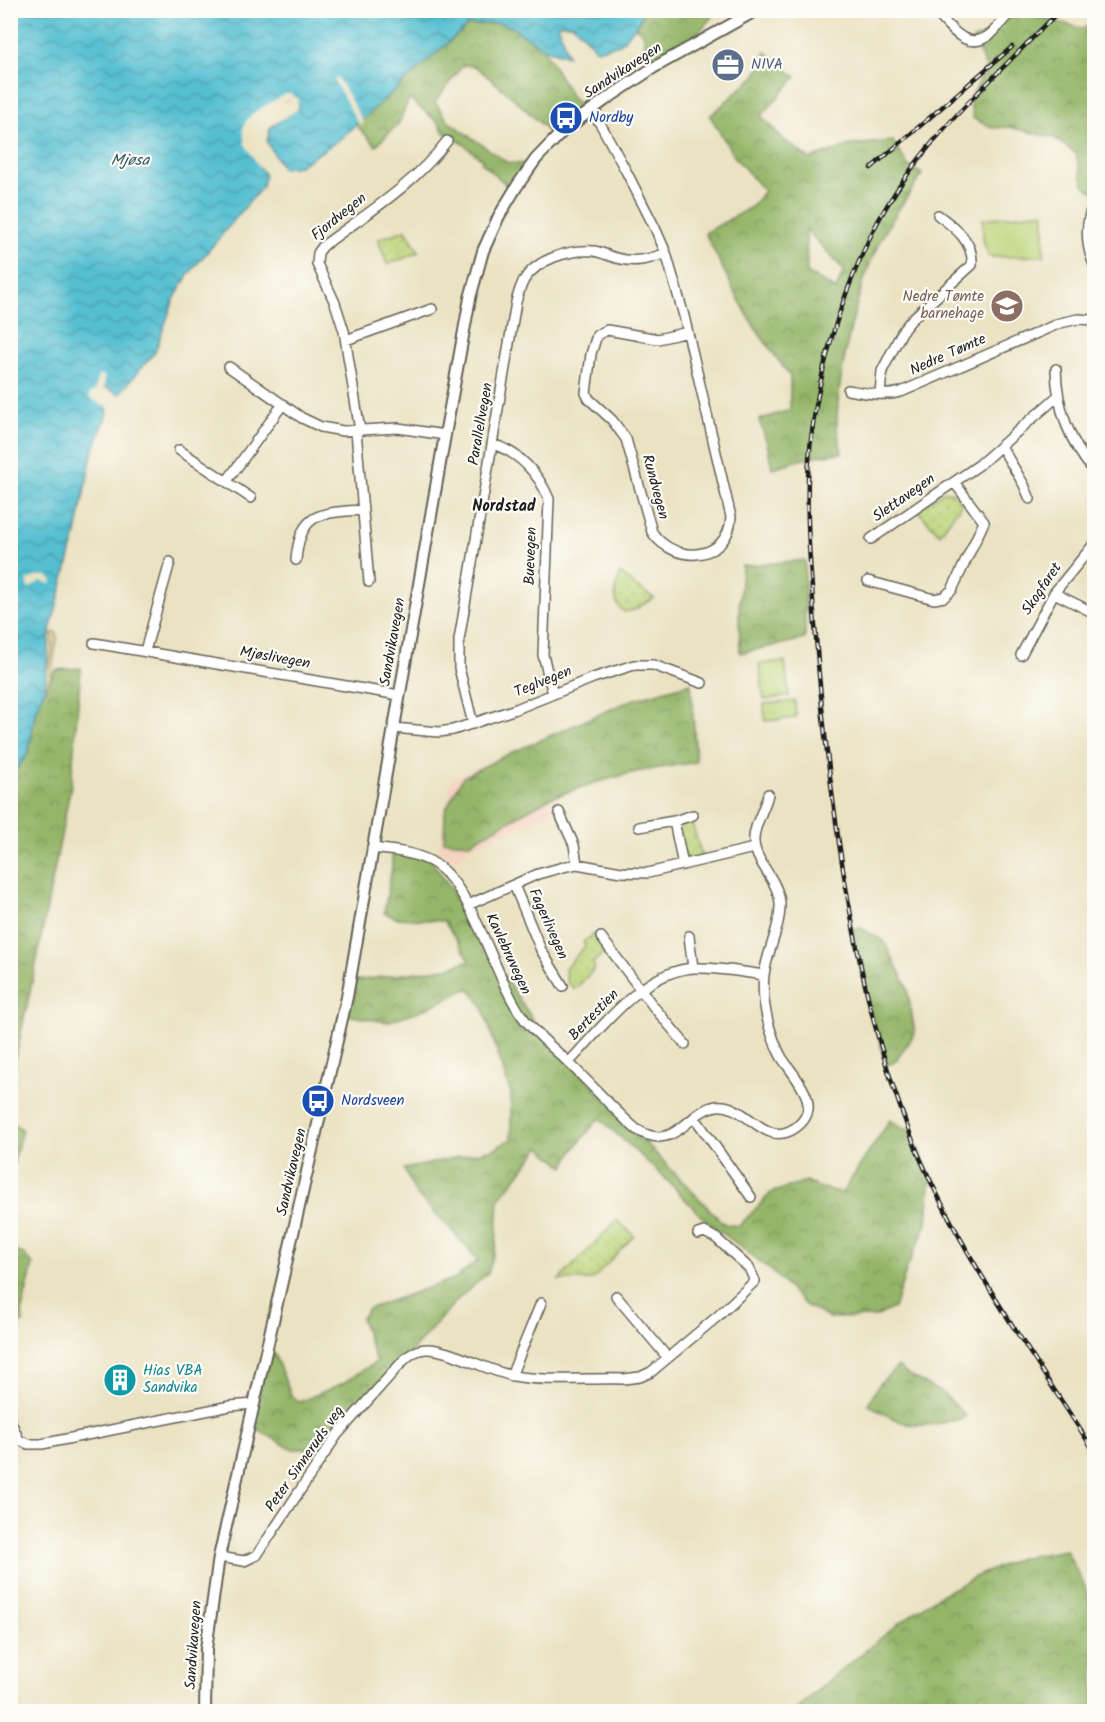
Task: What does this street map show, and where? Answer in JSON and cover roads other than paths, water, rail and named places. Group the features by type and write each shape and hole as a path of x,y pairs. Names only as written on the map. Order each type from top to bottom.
{"main road":[{"name":"Sandvikavegen","path":"205,1712 206,1649 219,1557 344,1007 445,435 472,291 483,251 493,227 517,186 536,159 563,131 591,110 687,48 757,10"}],"street":[{"path":"934,10 963,39 976,42 990,34 1013,10"},
{"name":"Rundvegen","path":"591,110 626,171 666,253 680,297 731,517 728,531 718,544 709,550 693,555 672,550 661,544 652,532 626,439 612,420 588,397 586,389 591,354 597,335 602,332 613,330 658,339 688,332"},
{"name":"Fjordvegen","path":"369,582 358,431 346,340 335,303 317,264 318,253 323,246 408,183 433,159 447,141"},
{"path":"1095,202 1088,219 1087,238 1095,265"},
{"name":"Nedre Tømte","path":"880,394 882,371 908,323 972,264 968,245 959,231 938,215"},
{"name":"Parallellvegen","path":"473,724 459,668 459,640 516,302 523,281 543,263 567,253 596,252 632,261 652,259 666,253"},
{"path":"346,340 432,309"},
{"name":"Nedre Tømte","path":"848,390 892,394 1066,321 1095,320"},
{"path":"229,367 302,418 321,428 358,431 398,428 445,435"},
{"path":"1056,369 1058,396 1064,420 1072,439 1095,471"},
{"name":"Slettavegen","path":"871,539 979,465 1058,396"},
{"path":"227,481 283,404"},
{"name":"Buevegen","path":"492,444 517,456 531,469 549,499 543,655 553,694"},
{"path":"1001,446 1024,484 1030,499"},
{"path":"179,450 250,498"},
{"name":"Slettavegen","path":"868,581 934,600 944,597 952,590 984,522 954,482"},
{"path":"296,560 300,534 307,523 324,514 363,510"},
{"name":"Skogfaret","path":"1021,655 1054,593 1095,544"},
{"path":"145,651 170,562"},
{"path":"1054,593 1095,613"},
{"name":"Mjøslivegen","path":"94,643 399,694"},
{"name":"Teglvegen","path":"393,728 439,732 453,730 620,669 645,664 663,668 702,683"},
{"path":"754,848 754,836 768,794"},
{"path":"559,812 573,845 577,864"},
{"path":"639,827 693,815"},
{"path":"674,821 683,865"},
{"name":"Kavlebruvegen","path":"372,848 416,855 437,865 456,883 496,970 516,1007 532,1028 633,1126 646,1135 658,1137 671,1134 707,1109 716,1106 732,1108 764,1130 777,1134 796,1128 806,1114 808,1101 806,1093 781,1056 766,1015 764,975 778,917 778,897 776,886 754,848"},
{"name":"Fagerlivegen","path":"468,905 552,869 577,864 636,873 683,865 754,848"},
{"name":"Fagerlivegen","path":"514,885 532,930 563,986"},
{"path":"689,936 693,968"},
{"name":"Bertestien","path":"601,937 685,1044"},
{"name":"Bertestien","path":"569,1062 640,989 655,979 672,972 693,968 764,975"},
{"path":"675,1033 685,1027"},
{"path":"695,1118 751,1197"},
{"name":"Peter Sinneruds veg","path":"219,1557 244,1561 257,1555 337,1435 411,1354 425,1348 511,1376 632,1378 646,1375 718,1316 755,1281 749,1268 716,1238 707,1233 698,1234"},
{"path":"616,1296 668,1358"},
{"path":"511,1376 541,1303"},
{"path":"10,1420 19,1440 28,1444 42,1444 230,1406 254,1404"}],"water":[{"name":"Mjøsa","path":"11,11 643,11 640,21 620,44 597,50 573,24 558,24 568,56 543,48 512,27 499,23 468,25 339,140 299,166 282,168 267,142 270,128 299,107 295,99 274,103 247,124 251,151 265,175 262,187 188,275 174,299 155,352 119,394 105,387 101,397 108,411 92,454 76,534 50,631 45,688 36,709 28,754 11,776"}],"railway":[{"path":"1060,10 959,112 913,166 875,227 852,278 834,330 820,384 811,439 808,514 820,689 839,843 860,963 891,1081 920,1158 958,1234 1001,1308 1094,1451"},
{"path":"871,168 1012,47"}],"place":[{"name":"NIVA","path":"728,65"},
{"name":"Nordby","path":"566,118"},
{"name":"Nedre Tømte barnehage","path":"1007,306"},
{"name":"Nordsveen","path":"318,1101"},
{"name":"Hias VBA Sandvika","path":"120,1380"}],"district":[{"name":"Nordstad","path":"504,506"}]}
